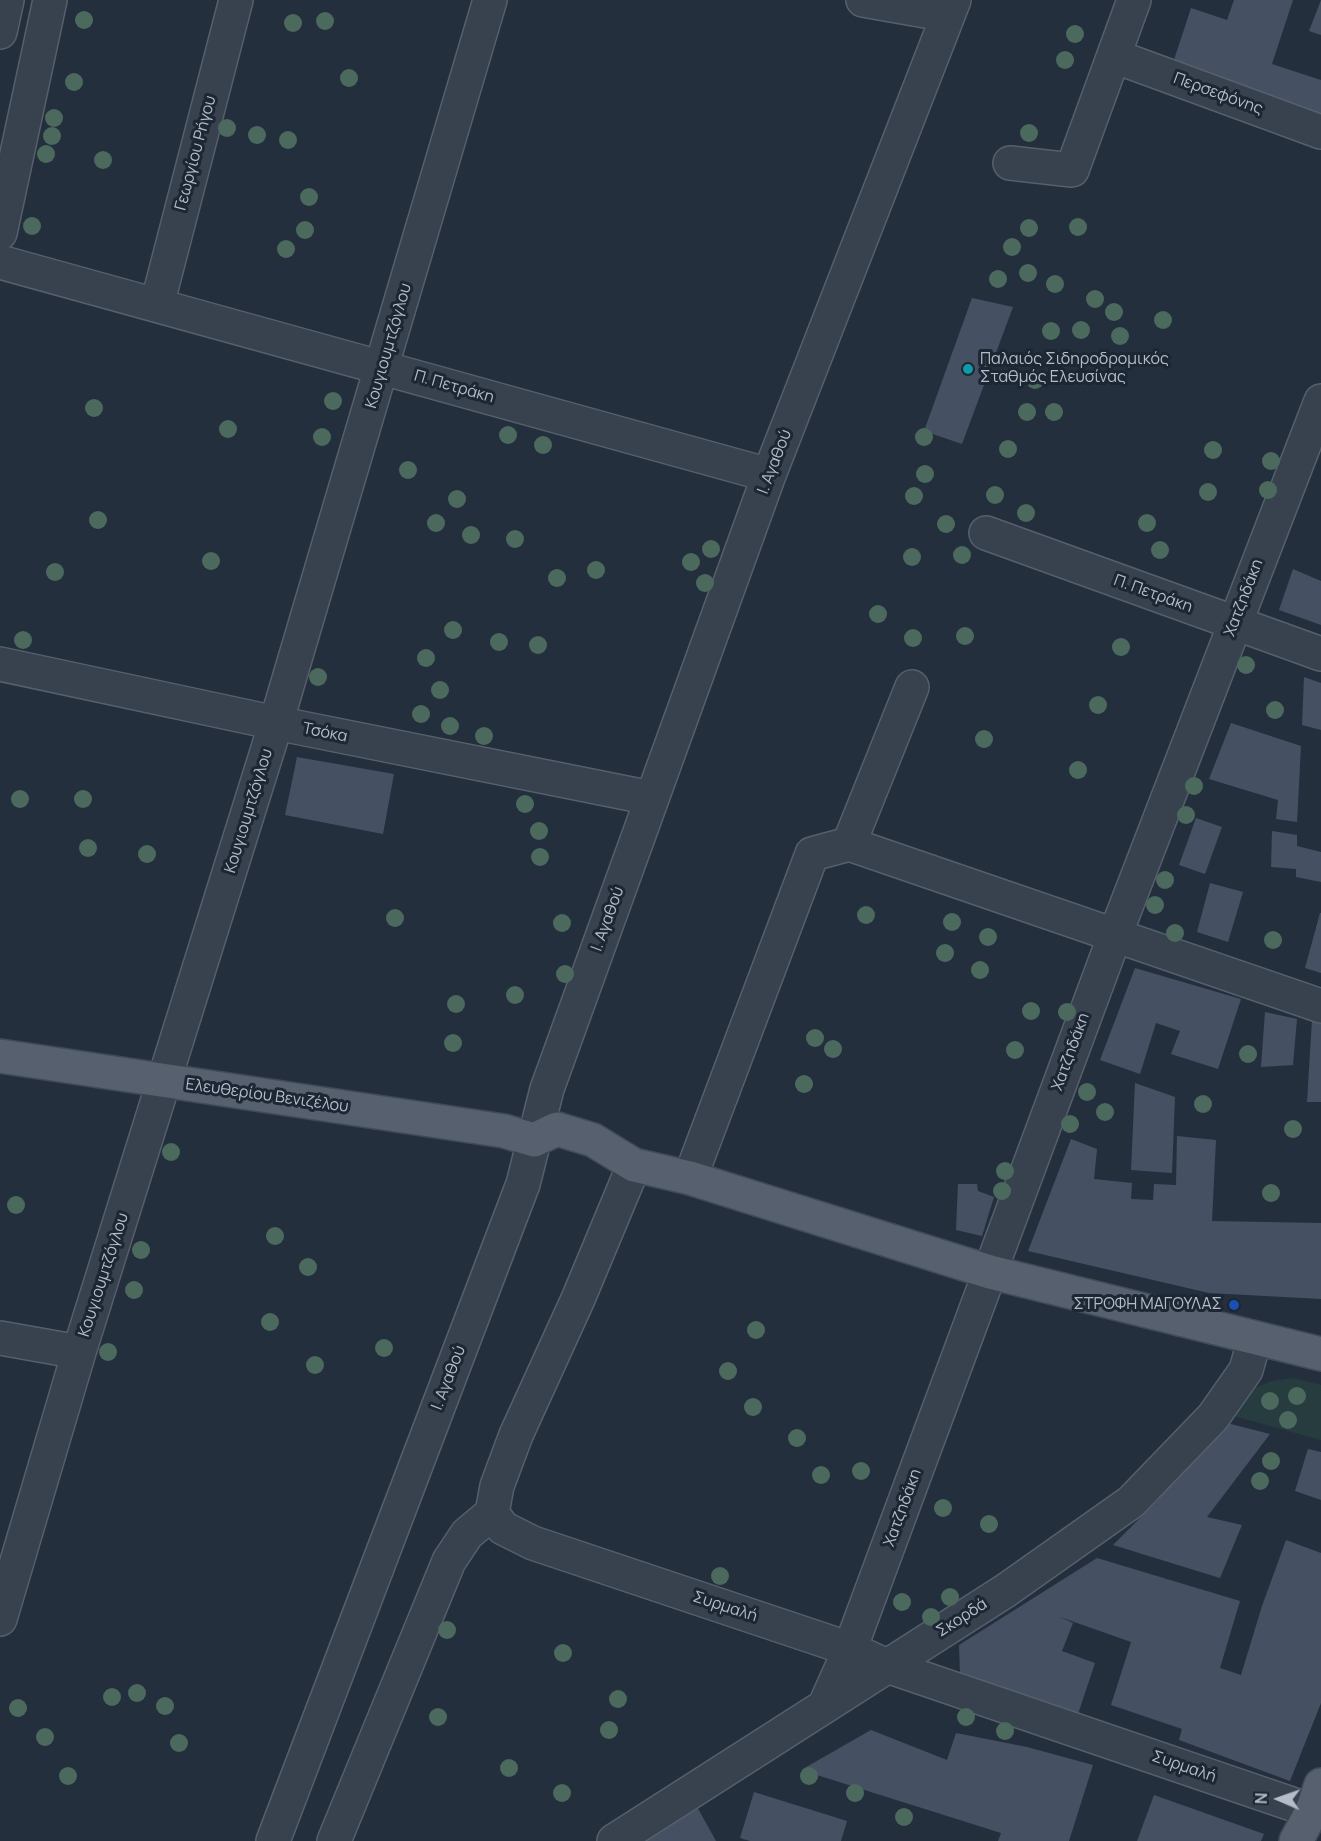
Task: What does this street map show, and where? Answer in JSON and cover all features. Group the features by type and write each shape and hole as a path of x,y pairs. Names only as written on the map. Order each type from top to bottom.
{"main road":[{"name":"Ελευθερίου Βενιζέλου","path":"0,1056 504,1131 534,1140"},
{"path":"534,1140 557,1129 593,1140 634,1165 690,1178 990,1272 1321,1354"},
{"path":"1296,1841 1318,1803"}],"street":[{"path":"0,32 7,0"},
{"path":"0,233 50,0"},
{"name":"Γεωργίου Ρήγου","path":"157,305 236,0"},
{"name":"Κουγιουμτζόγλου","path":"0,1619 79,1352 166,1082 276,723 490,0"},
{"path":"862,0 951,7"},
{"path":"1010,163 1071,170 1134,0"},
{"name":"Ι. Αγαθού","path":"273,1841 523,1184 547,1089 769,476 951,7"},
{"name":"Περσεφόνης","path":"1114,56 1321,132"},
{"name":"Π. Πετράκη","path":"0,262 769,476"},
{"name":"Χατζηδάκη","path":"825,1705 850,1649 1114,936 1321,401"},
{"name":"Π. Πετράκη","path":"986,533 1321,654"},
{"name":"Τσόκα","path":"0,664 276,723 651,798"},
{"path":"849,844 912,687"},
{"path":"690,1178 813,854 849,844 1321,1005"},
{"path":"334,1841 449,1561 466,1534 492,1513 497,1486 516,1435 578,1299 634,1165"},
{"path":"0,1338 79,1352"},
{"name":"Σκορδά","path":"614,1841 1005,1591 1131,1502 1213,1417 1246,1370 1255,1338"},
{"name":"Συρμαλή","path":"492,1513 502,1528 533,1543 850,1649 887,1666 1318,1803"}],"green space":[{"path":"1293,1378 1321,1385 1321,1440 1230,1415 1255,1388 1271,1381"}],"building":[{"path":"1234,0 1293,0 1272,64 1321,80 1321,116 1172,66 1191,8 1227,20"},
{"path":"1321,0 1321,35 1309,31"},
{"name":"Παλαιός Σιδηροδρομικός Σταθμός Ελευσίνας","path":"972,298 1013,307 962,444 924,431"},
{"path":"1293,569 1321,581 1321,625 1279,610"},
{"path":"1304,677 1321,683 1321,730 1302,725"},
{"path":"1231,723 1301,746 1297,822 1276,819 1278,800 1209,779"},
{"path":"297,757 394,774 383,834 285,815"},
{"path":"1196,818 1222,827 1205,874 1179,865"},
{"path":"1272,831 1297,835 1297,846 1321,852 1321,882 1296,877 1296,869 1271,867"},
{"path":"1210,883 1243,892 1228,942 1197,932"},
{"path":"1321,913 1321,973 1305,968"},
{"path":"1135,968 1241,999 1218,1069 1171,1054 1180,1031 1156,1023 1140,1074 1100,1060"},
{"path":"1265,1012 1297,1019 1293,1065 1261,1067"},
{"path":"1312,1020 1321,1023 1321,1102 1307,1102"},
{"path":"1135,1083 1175,1097 1172,1173 1131,1170"},
{"path":"1177,1136 1216,1140 1212,1221 1321,1223 1321,1299 1209,1293 1028,1251 1071,1139 1097,1149 1094,1179 1132,1183 1131,1199 1153,1200 1154,1184 1176,1185"},
{"path":"958,1184 977,1184 978,1191 994,1197 982,1236 956,1230"},
{"path":"1223,1422 1270,1434 1207,1517 1242,1525 1220,1578 1113,1545 1158,1500"},
{"path":"1308,1449 1321,1452 1321,1500 1295,1491"},
{"path":"1286,1540 1321,1553 1321,1703 1290,1781 1179,1740 1182,1729 1111,1705 1131,1642 1060,1617 1073,1623 1062,1651 1095,1663 1078,1714 960,1674 959,1645 1097,1558 1240,1601 1220,1668 1241,1675 1262,1606"},
{"path":"871,1730 947,1760 956,1733 1027,1747 1093,1765 1069,1841 998,1841 1001,1833 801,1770"},
{"path":"754,1792 847,1821 841,1841 750,1841 740,1838"},
{"path":"1154,1795 1264,1834 1261,1841 1137,1841"},
{"path":"696,1805 716,1841 641,1841"}],"place":[{"name":"Παλαιός Σιδηροδρομικός Σταθμός Ελευσίνας","path":"968,369"},
{"name":"ΣΤΡΟΦΗ ΜΑΓΟΥΛΑΣ","path":"1234,1305"}]}
